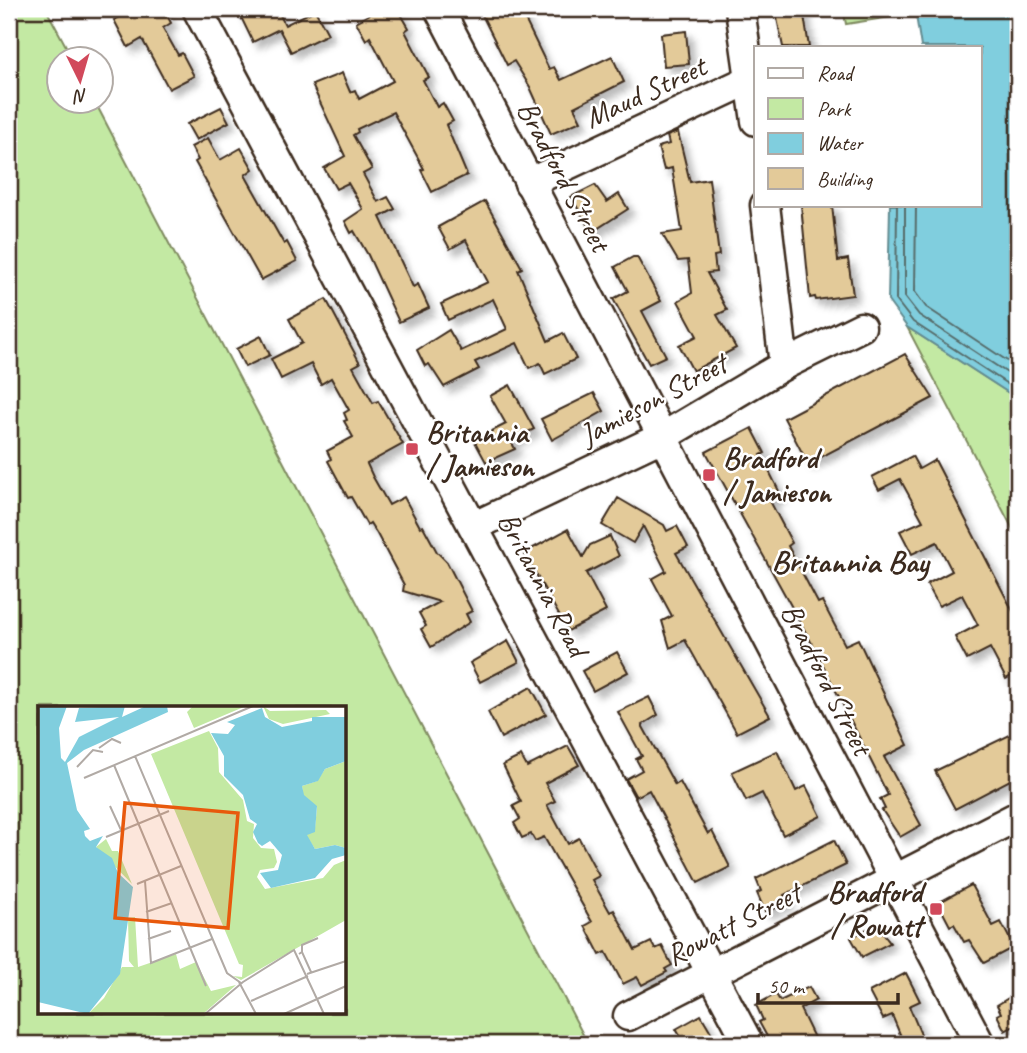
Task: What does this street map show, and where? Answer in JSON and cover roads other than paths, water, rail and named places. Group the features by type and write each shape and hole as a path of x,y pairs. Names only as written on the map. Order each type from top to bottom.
{"street":[{"name":"Britannia Road","path":"197,9 749,1044"},
{"name":"Bradford Street","path":"439,9 980,1044"},
{"path":"740,9 754,104"},
{"name":"Maud Street","path":"529,183 751,79"},
{"path":"765,206 784,365"},
{"name":"Jamieson Street","path":"474,526 664,436 784,365 861,327"},
{"name":"Rowatt Street","path":"628,1016 1018,816"}],"water":[{"path":"915,9 1018,9 1018,399 907,327 888,301 890,206 982,206 982,46 921,46"}],"place":[{"name":"Britannia / Jamieson","path":"412,449"},
{"name":"Bradford / Jamieson","path":"709,475"},
{"name":"Bradford / Rowatt","path":"936,909"}],"district":[{"name":"Britannia Bay","path":"850,561"}]}
